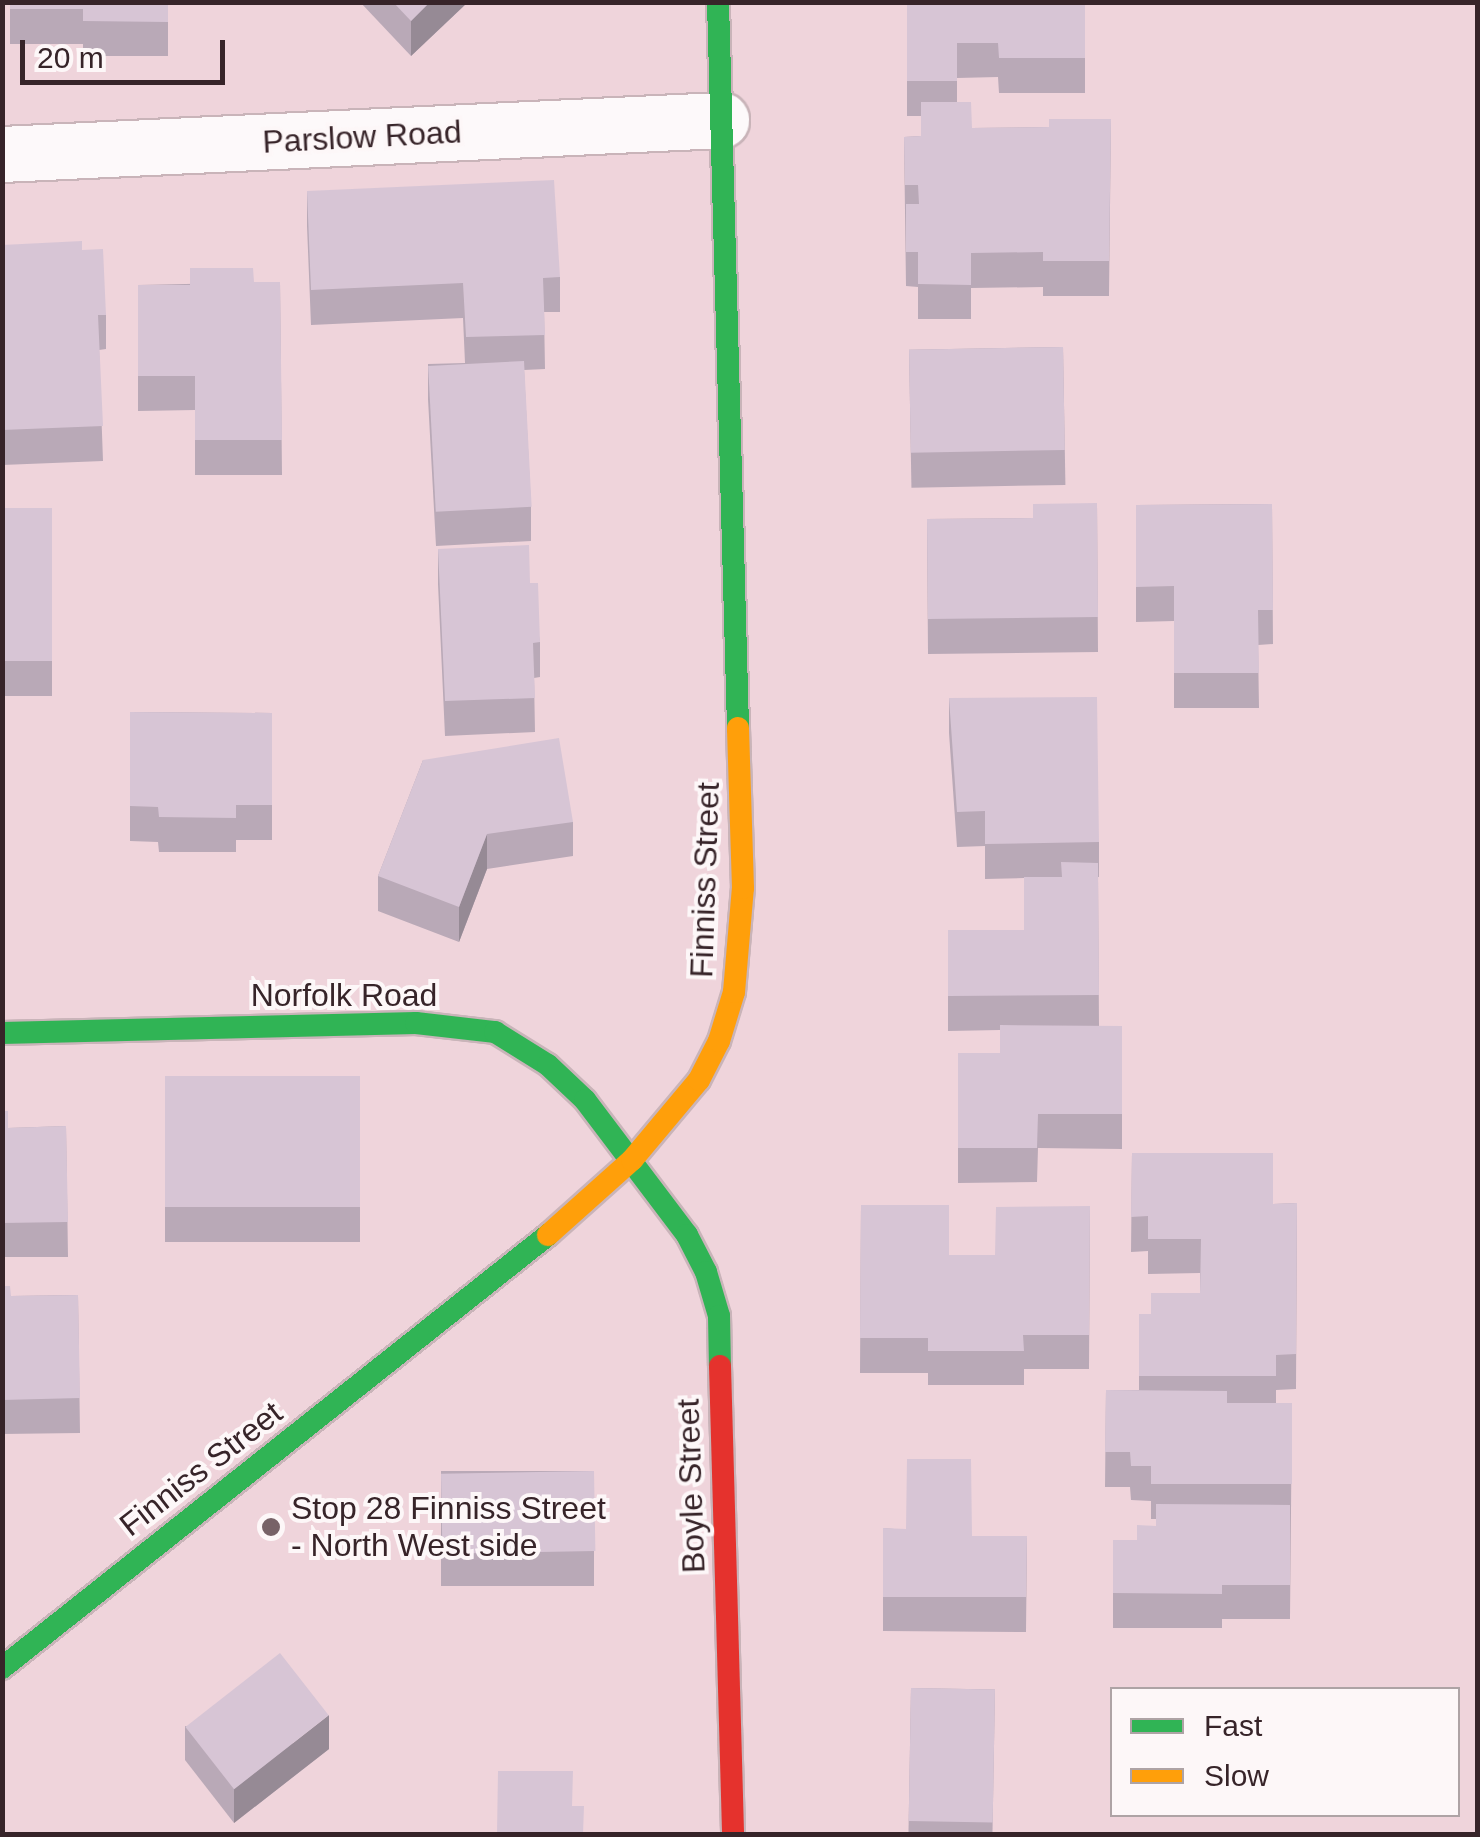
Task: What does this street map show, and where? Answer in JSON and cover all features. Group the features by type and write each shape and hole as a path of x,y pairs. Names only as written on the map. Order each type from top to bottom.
{"street":[{"name":"Finniss Street","path":"2,1668 575,1214 632,1160 699,1080 719,1041 734,992 742,906 739,656 718,2"},
{"name":"Parslow Road","path":"2,154 721,120"},
{"name":"Norfolk Road","path":"2,1033 416,1024 495,1032 548,1066 585,1100 632,1160"},
{"name":"Boyle Street","path":"632,1160 687,1235 706,1272 719,1316 733,1834"}],"building":[{"path":"10,2 168,2 168,22 83,21 83,9 10,9"},
{"path":"393,2 430,2 411,21"},
{"path":"907,2 1085,4 1085,58 999,58 998,43 957,43 957,81 907,81"},
{"path":"921,102 971,102 972,128 1049,127 1049,119 1111,119 1109,261 1043,261 1043,252 971,253 971,285 918,284 918,252 906,252 906,204 919,204 918,185 905,185 904,137 921,136"},
{"path":"554,180 560,277 543,278 545,335 466,337 463,283 311,290 307,191"},
{"path":"82,241 82,250 103,249 106,315 98,315 103,426 2,430 2,245"},
{"path":"190,268 253,268 254,282 280,282 282,440 195,440 195,376 138,376 138,285 190,285"},
{"path":"1063,347 1065,450 911,453 909,350"},
{"path":"524,361 532,507 436,512 428,366"},
{"path":"1097,503 1098,617 928,619 927,519 1033,518 1033,504"},
{"path":"1272,504 1273,610 1258,610 1259,673 1174,673 1174,586 1136,587 1136,505"},
{"path":"2,508 52,508 52,661 2,661"},
{"path":"529,545 530,583 538,583 540,642 533,643 535,698 445,701 438,549"},
{"path":"1097,697 1099,842 985,844 985,811 957,812 949,698"},
{"path":"130,712 272,713 272,805 236,805 236,818 159,817 158,807 130,806"},
{"path":"559,738 573,822 487,834 459,907 378,876 423,760"},
{"path":"1061,862 1098,863 1099,995 948,996 948,930 1024,930 1024,877 1062,877"},
{"path":"1000,1025 1122,1026 1122,1114 1038,1114 1037,1148 958,1148 958,1053 1000,1053"},
{"path":"165,1076 360,1076 360,1207 165,1207"},
{"path":"2,1111 8,1111 8,1128 66,1126 68,1222 2,1223"},
{"path":"1132,1153 1273,1153 1273,1204 1297,1203 1296,1354 1276,1355 1276,1376 1139,1376 1139,1314 1151,1314 1151,1293 1200,1293 1201,1239 1148,1239 1148,1216 1131,1217"},
{"path":"861,1205 949,1205 949,1255 995,1255 996,1207 1090,1206 1089,1335 1023,1335 1024,1351 928,1351 928,1338 860,1338"},
{"path":"2,1286 10,1286 11,1296 78,1295 80,1398 2,1400"},
{"path":"1106,1390 1227,1391 1227,1403 1292,1403 1292,1484 1151,1484 1151,1466 1131,1466 1130,1452 1105,1452"},
{"path":"907,1459 971,1459 972,1536 1027,1536 1026,1597 883,1597 883,1528 906,1529"},
{"path":"594,1471 595,1551 442,1554 441,1474"},
{"path":"1156,1504 1290,1505 1290,1585 1222,1585 1222,1594 1113,1593 1113,1540 1137,1540 1137,1525 1156,1526"},
{"path":"280,1653 329,1715 234,1789 185,1727"},
{"path":"911,1688 995,1689 993,1822 909,1821"},
{"path":"498,1771 573,1771 572,1806 584,1806 583,1834 497,1834"}],"traffic: fast":[{"path":"718,2 738,728"},
{"path":"2,1033 416,1023 495,1032 548,1065 585,1100 687,1235 706,1272 719,1316 720,1366"},
{"path":"2,1668 548,1235"}],"traffic: slow":[{"path":"548,1235 632,1160 699,1080 719,1041 734,992 743,888 738,728"}],"traffic: jam":[{"path":"720,1366 733,1834"}],"place":[{"name":"Stop 28 Finniss Street - North West side","path":"271,1527"}]}
